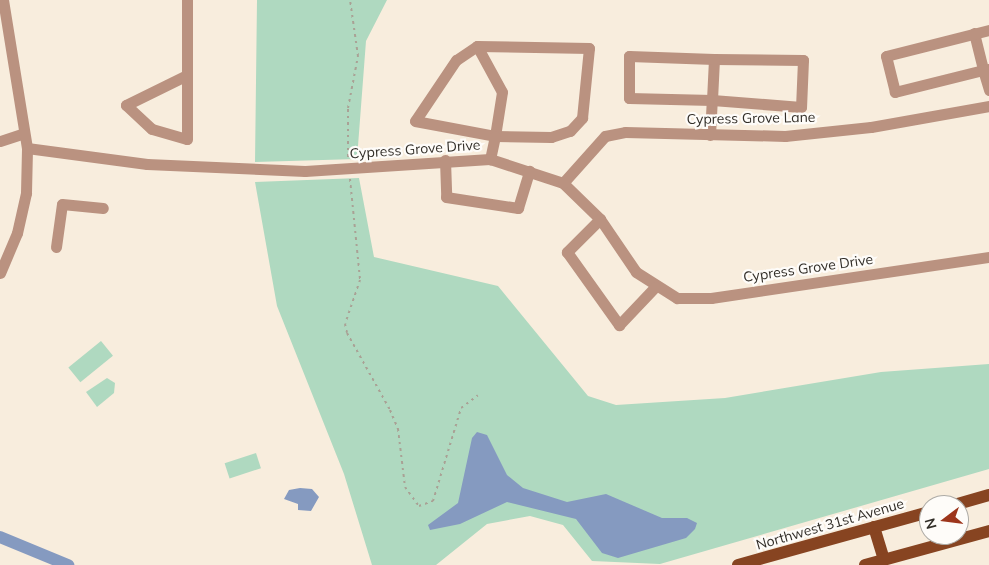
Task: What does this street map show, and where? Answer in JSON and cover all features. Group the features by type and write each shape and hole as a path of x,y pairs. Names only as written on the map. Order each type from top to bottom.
{"main road":[{"path":"969,501 989,495"},
{"name":"Northwest 31st Avenue","path":"738,565 919,515"},
{"path":"874,527 884,560"},
{"path":"865,565 989,531"}],"street":[{"path":"0,273 17,233 26,193 27,148 3,0"},
{"path":"187,0 187,75 187,139 152,129 126,105 187,75"},
{"path":"986,69 895,92 886,56 989,30"},
{"path":"974,34 986,69 989,90"},
{"path":"476,46 502,92 490,159"},
{"path":"476,46 589,48 582,118 570,131 551,137 495,136 415,120 456,60 476,46"},
{"path":"629,56 714,59 803,60 801,107 712,100 629,98 629,56"},
{"path":"710,136 714,59"},
{"name":"Cypress Grove Lane","path":"563,183 605,136 625,132 710,136 784,136 871,127 989,106"},
{"path":"0,141 24,133"},
{"name":"Cypress Grove Drive","path":"27,148 147,164 349,170 445,160 490,159 563,183 600,219 636,272 655,287 677,298 711,298 989,257"},
{"path":"445,160 446,197 518,208 530,171"},
{"path":"56,247 62,204 102,208"},
{"path":"600,219 567,252 619,325 655,287"}],"path":[{"path":"350,0 358,56 348,108 349,170 360,280 345,324 347,333 390,410 398,429 404,487 419,506 433,502 461,408 478,395"}],"green space":[{"path":"257,0 387,0 366,41 357,159 255,162"},
{"path":"359,178 374,257 498,286 588,396 616,405 725,398 881,372 989,364 989,469 660,564 592,561 563,525 530,516 487,524 436,565 372,565 344,474 277,306 255,182"},
{"path":"101,341 113,356 80,382 68,367"},
{"path":"107,378 115,383 114,393 97,407 86,392"},
{"path":"256,453 261,468 230,478 225,463"}],"water":[{"path":"477,432 487,435 507,475 523,488 567,502 606,494 662,518 687,518 697,523 695,529 686,538 618,558 602,553 576,519 507,502 460,524 430,530 428,525 458,503 472,438"},
{"path":"300,488 312,489 319,497 311,511 298,510 298,504 284,499 289,490"}],"waterway":[{"path":"0,537 68,565"}]}
